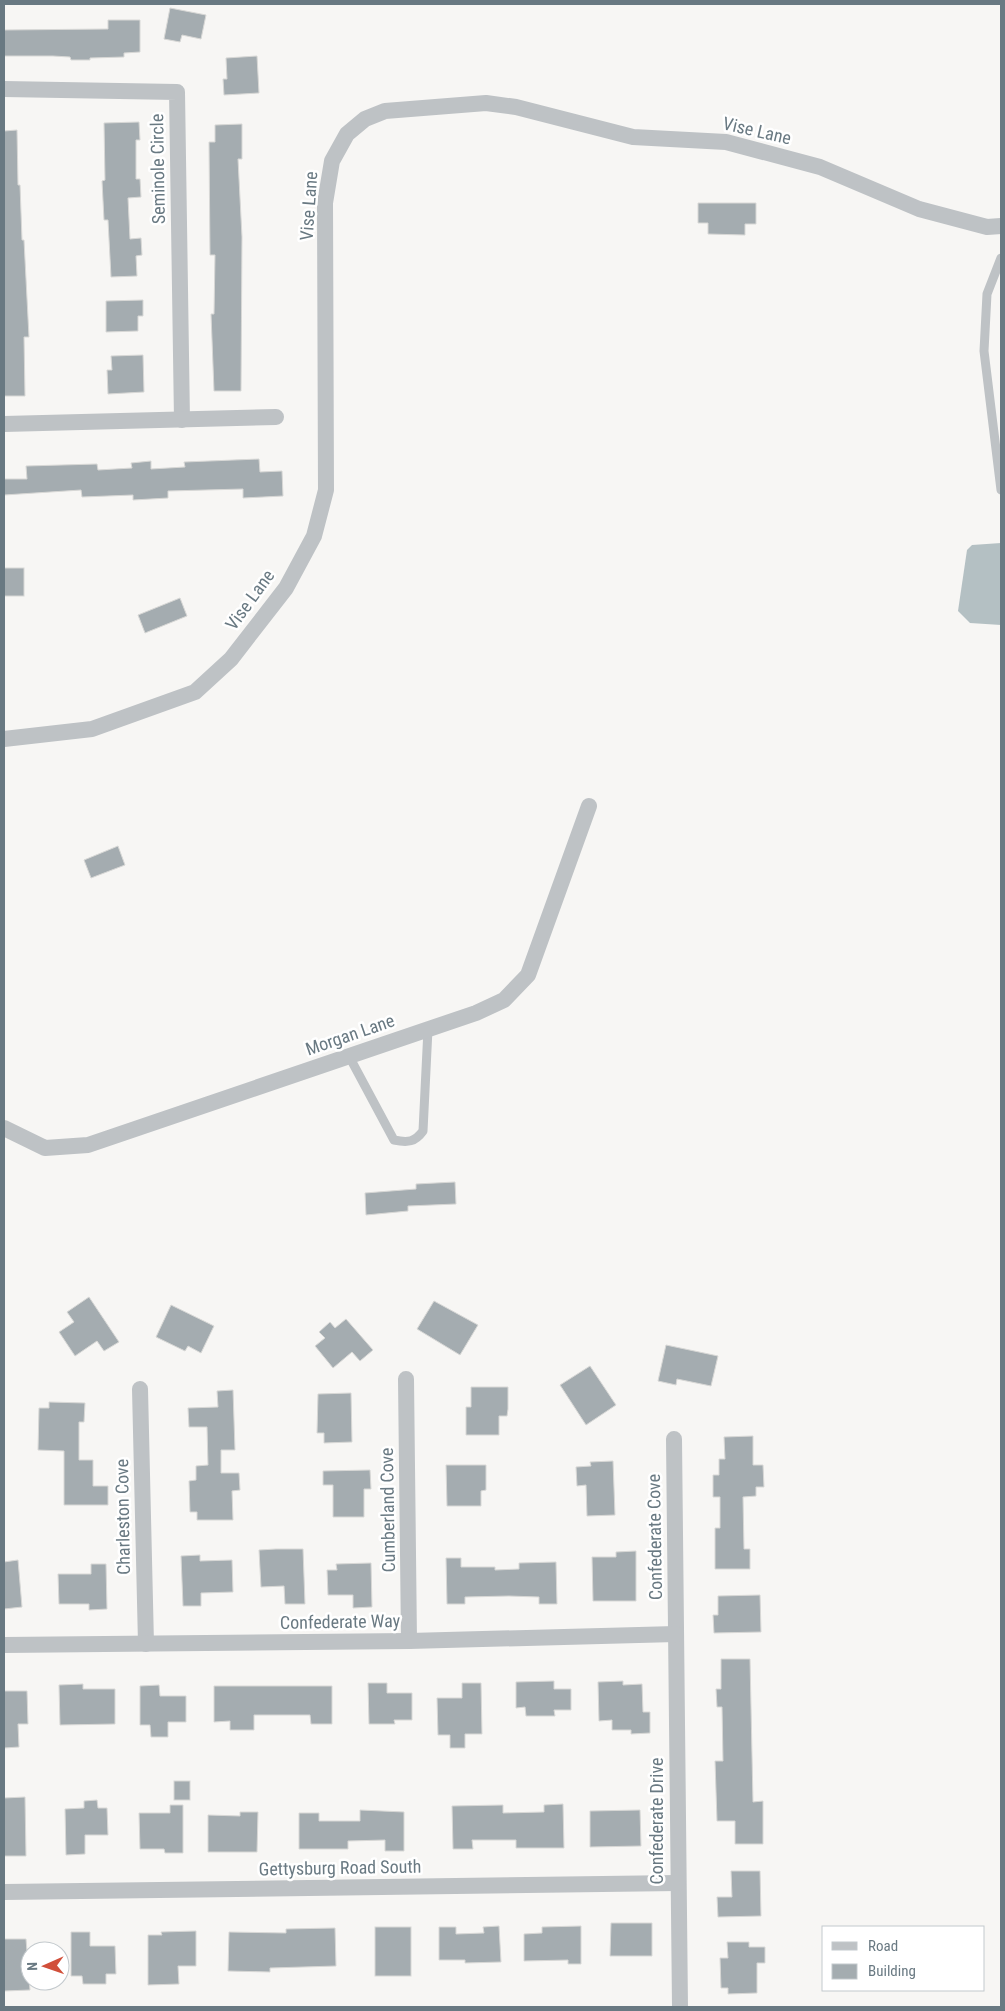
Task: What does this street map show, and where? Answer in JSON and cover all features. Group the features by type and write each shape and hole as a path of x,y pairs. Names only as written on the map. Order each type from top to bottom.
{"street":[{"name":"Seminole Circle","path":"4,89 177,92 182,420"},
{"name":"Vise Lane","path":"4,739 92,729 195,692 231,659 286,588 314,536 326,490 325,203 332,161 347,134 365,119 385,111 486,104 516,107 633,136 726,142 820,167 919,209 986,227 1001,226"},
{"path":"4,424 276,418"},
{"name":"Morgan Lane","path":"4,1128 45,1148 88,1146 428,1030 476,1013 504,1000 528,975 589,806"},
{"name":"Cumberland Cove","path":"406,1379 409,1641"},
{"name":"Charleston Cove","path":"140,1389 146,1644"},
{"name":"Confederate Cove","path":"674,1439 676,1634"},
{"name":"Confederate Way","path":"4,1645 409,1641 676,1634"},
{"name":"Confederate Drive","path":"676,1634 680,2007"},
{"name":"Gettysburg Road South","path":"4,1892 678,1883"}],"lane":[{"path":"1001,258 987,294 984,351 1001,490"},
{"path":"349,1056 394,1140 406,1143 416,1140 423,1131 428,1030"}],"shaded area":[{"path":"1001,543 1001,625 970,623 958,611 967,550 972,545"}],"building":[{"path":"170,8 206,15 201,39 182,35 180,42 164,39"},
{"path":"108,20 140,20 140,52 124,53 124,57 90,58 90,60 71,60 70,57 53,56 4,56 4,30 108,29"},
{"path":"257,56 259,93 224,95 223,79 227,79 226,58"},
{"path":"139,122 140,140 136,140 136,179 140,179 141,197 128,198 130,239 141,238 142,255 136,256 137,276 111,277 108,220 104,220 102,181 105,180 104,123"},
{"path":"242,124 242,159 238,159 242,237 241,391 214,391 211,314 214,314 215,255 210,255 209,142 215,142 215,125"},
{"path":"17,130 18,185 20,185 22,240 24,240 29,337 24,337 25,396 4,396 4,131"},
{"path":"698,203 756,203 756,224 745,224 745,235 708,234 708,223 698,223"},
{"path":"143,300 143,316 138,316 138,331 106,332 106,301"},
{"path":"143,355 144,392 108,394 107,370 112,370 111,356"},
{"path":"259,459 260,472 282,471 283,496 243,498 243,489 168,491 168,498 133,500 133,495 82,497 81,490 4,495 4,479 27,479 26,466 97,464 98,470 132,468 131,463 151,461 151,469 185,467 184,462"},
{"path":"4,568 24,568 24,596 4,596"},
{"path":"180,598 187,616 145,633 138,615"},
{"path":"118,846 125,865 91,878 84,860"},
{"path":"455,1182 456,1204 408,1206 408,1211 366,1215 365,1193 416,1189 416,1184"},
{"path":"89,1297 119,1342 104,1351 97,1341 75,1356 59,1332 74,1322 67,1312"},
{"path":"434,1301 478,1325 460,1355 417,1329"},
{"path":"171,1305 214,1326 201,1353 188,1346 185,1351 156,1337"},
{"path":"346,1319 373,1350 360,1361 352,1352 333,1368 315,1346 325,1338 319,1332 330,1322 335,1328"},
{"path":"666,1345 718,1356 711,1386 677,1379 676,1385 658,1381"},
{"path":"590,1366 616,1405 586,1425 560,1385"},
{"path":"471,1387 508,1387 507,1416 499,1416 499,1435 466,1435 466,1407 471,1407"},
{"path":"233,1390 235,1450 221,1450 221,1473 239,1473 240,1490 232,1491 233,1520 197,1520 197,1512 190,1512 189,1481 196,1480 196,1466 208,1465 207,1427 189,1427 188,1408 218,1407 217,1391"},
{"path":"351,1393 352,1442 324,1443 324,1433 317,1433 318,1394"},
{"path":"49,1402 85,1403 84,1422 79,1422 79,1460 93,1460 93,1486 108,1486 108,1505 64,1505 64,1451 38,1450 39,1408 49,1408"},
{"path":"753,1436 753,1465 763,1465 764,1487 756,1487 756,1496 743,1497 744,1549 750,1549 750,1569 715,1569 715,1528 720,1528 720,1497 713,1497 713,1475 719,1475 719,1459 725,1459 724,1437"},
{"path":"613,1461 615,1515 587,1516 586,1485 577,1486 576,1467 591,1466 590,1462"},
{"path":"446,1465 486,1465 486,1490 481,1491 481,1506 447,1506"},
{"path":"370,1470 371,1489 364,1489 364,1517 333,1517 333,1485 323,1485 323,1471"},
{"path":"303,1549 305,1604 285,1604 284,1586 261,1587 259,1550"},
{"path":"636,1551 636,1601 593,1601 592,1557 616,1557 616,1552"},
{"path":"200,1555 200,1561 232,1560 233,1592 201,1593 201,1606 183,1606 181,1556"},
{"path":"446,1558 461,1558 461,1567 495,1567 495,1570 519,1569 519,1563 556,1562 557,1604 539,1604 539,1597 509,1596 465,1597 465,1604 447,1604"},
{"path":"18,1560 22,1607 4,1609 4,1562"},
{"path":"371,1563 372,1607 353,1608 353,1595 328,1595 327,1570 337,1570 336,1564"},
{"path":"91,1564 106,1564 107,1609 89,1610 89,1604 59,1604 58,1574 91,1574"},
{"path":"760,1595 761,1632 714,1633 713,1615 718,1615 718,1596"},
{"path":"721,1659 750,1659 753,1802 763,1801 763,1844 735,1844 735,1821 717,1821 715,1761 723,1761 722,1707 717,1707 716,1689 721,1689"},
{"path":"554,1681 554,1689 571,1689 571,1710 554,1710 555,1716 526,1716 525,1707 516,1708 516,1682"},
{"path":"623,1681 623,1685 642,1684 643,1712 650,1712 650,1733 631,1734 631,1730 612,1730 612,1720 599,1721 598,1682"},
{"path":"368,1683 387,1683 387,1693 412,1693 412,1720 394,1720 395,1724 369,1724"},
{"path":"462,1683 481,1683 482,1734 465,1734 465,1748 450,1748 450,1735 438,1735 437,1698 462,1698"},
{"path":"83,1684 83,1689 115,1689 115,1724 60,1725 59,1685"},
{"path":"159,1685 160,1696 186,1696 186,1722 168,1722 168,1737 151,1737 150,1725 140,1725 140,1686"},
{"path":"214,1686 332,1686 332,1724 311,1724 310,1715 254,1715 254,1730 230,1730 230,1721 214,1722"},
{"path":"4,1691 27,1691 28,1724 18,1724 19,1747 4,1748"},
{"path":"174,1781 190,1781 190,1800 174,1800"},
{"path":"25,1797 26,1856 4,1856 4,1798"},
{"path":"97,1800 98,1808 107,1808 108,1835 85,1835 85,1854 66,1855 65,1809 84,1808 84,1801"},
{"path":"563,1804 564,1848 516,1848 516,1840 472,1840 473,1849 453,1849 452,1806 503,1805 503,1813 544,1812 544,1805"},
{"path":"170,1805 183,1805 183,1853 165,1853 164,1849 140,1849 139,1813 170,1813"},
{"path":"360,1810 404,1812 404,1851 385,1851 385,1840 348,1841 348,1849 299,1849 299,1813 319,1813 319,1821 360,1821"},
{"path":"640,1810 641,1846 590,1847 590,1811"},
{"path":"240,1812 258,1812 257,1852 208,1852 208,1815 240,1816"},
{"path":"731,1871 760,1871 761,1916 718,1917 717,1897 732,1897"},
{"path":"611,1923 652,1923 652,1956 610,1956"},
{"path":"499,1926 501,1962 465,1963 465,1960 439,1960 439,1927 456,1927 456,1934 484,1933 483,1927"},
{"path":"581,1926 581,1964 568,1964 568,1960 524,1961 524,1934 542,1933 542,1927"},
{"path":"375,1927 411,1927 411,1976 375,1976"},
{"path":"335,1928 336,1966 270,1968 270,1972 228,1971 229,1932 286,1933 286,1929"},
{"path":"196,1931 196,1966 178,1966 179,1984 148,1985 148,1935 162,1935 161,1932"},
{"path":"71,1932 90,1932 90,1946 115,1946 116,1974 106,1974 106,1984 83,1984 82,1976 71,1976"},
{"path":"4,1939 26,1939 26,1941 20,1941 20,1990 4,1991"},
{"path":"727,1942 749,1942 749,1947 765,1947 765,1963 757,1963 757,1993 728,1994 728,1988 721,1988 720,1958 728,1958"}]}
